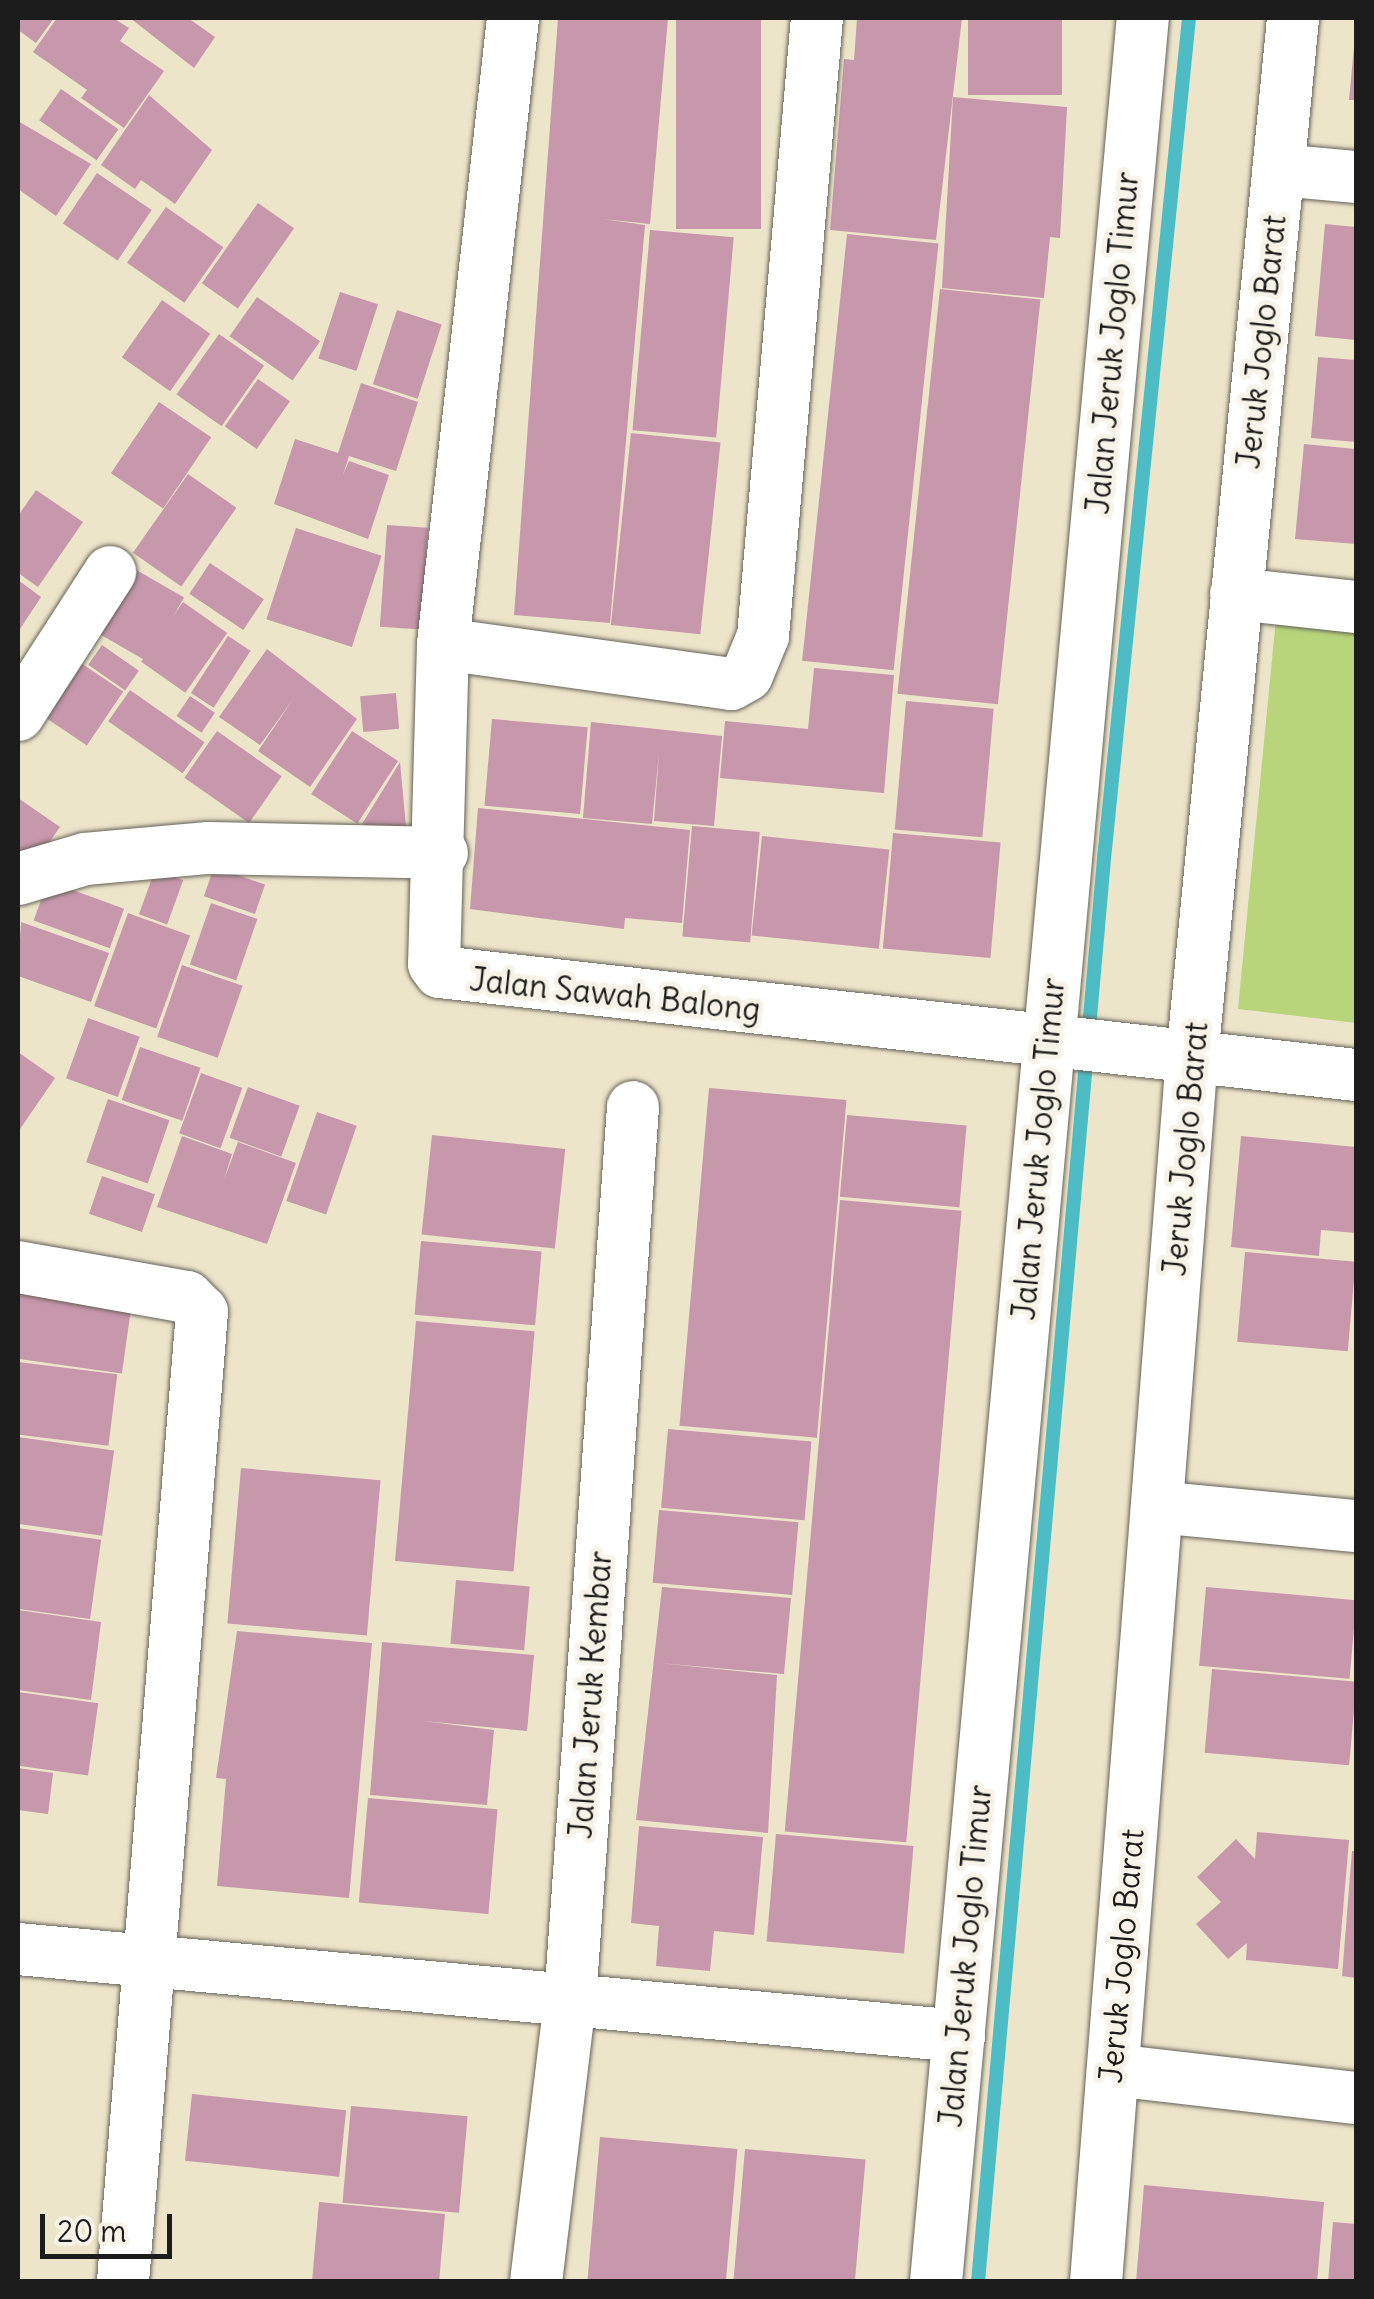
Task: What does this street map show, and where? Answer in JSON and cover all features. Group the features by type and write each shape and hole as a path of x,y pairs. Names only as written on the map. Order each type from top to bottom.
{"street":[{"path":"18,878 85,859 209,848 442,853 443,644 513,18"},
{"path":"443,644 731,684 747,675 763,636 817,18"},
{"name":"Jalan Jeruk Joglo Timur","path":"936,2282 1066,1042 1143,18"},
{"name":"Jeruk Joglo Barat","path":"1096,2282 1158,1507 1176,1056 1236,594 1293,18"},
{"path":"1279,170 1356,177"},
{"path":"18,715 110,572"},
{"path":"1236,594 1356,607"},
{"name":"Jalan Sawah Balong","path":"442,853 434,964 450,978 1356,1075"},
{"name":"Jalan Jeruk Kembar","path":"536,2282 570,2001 633,1108"},
{"path":"18,1267 187,1297 202,1312 123,2282"},
{"path":"1158,1507 1356,1526"},
{"path":"18,1949 959,2036"},
{"path":"1113,2070 1356,2098"}],"green space":[{"path":"1277,608 1356,616 1356,1023 1238,1009"}],"building":[{"path":"18,18 54,18 36,43 18,30"},
{"path":"57,18 113,18 129,28 120,41 164,71 124,128 81,98 87,90 33,52"},
{"path":"130,18 188,18 215,37 194,68"},
{"path":"558,18 668,18 650,224 603,219 645,225 610,623 514,615"},
{"path":"676,18 761,18 761,229 676,229"},
{"path":"857,18 962,18 936,240 830,230 844,59 854,60"},
{"path":"968,18 1062,18 1062,95 968,95"},
{"path":"1354,47 1356,100 1349,100"},
{"path":"61,89 118,129 97,160 39,120"},
{"path":"149,95 212,150 175,204 141,180 135,189 101,165"},
{"path":"953,97 1067,107 1060,238 1050,237 1044,298 942,288"},
{"path":"18,121 91,164 56,216 18,189"},
{"path":"97,173 152,210 118,260 63,224"},
{"path":"258,203 294,228 238,309 202,283"},
{"path":"166,207 223,247 184,303 127,263"},
{"path":"1325,224 1356,227 1356,340 1315,336"},
{"path":"650,230 734,237 716,438 632,430"},
{"path":"847,234 938,244 894,670 802,661"},
{"path":"940,289 1040,300 998,704 897,694"},
{"path":"340,292 378,304 356,371 318,359"},
{"path":"257,297 320,341 293,380 229,336"},
{"path":"162,300 210,334 170,391 122,357"},
{"path":"397,310 442,325 418,399 373,384"},
{"path":"219,334 264,366 222,426 177,395"},
{"path":"1318,357 1356,360 1356,442 1311,438"},
{"path":"258,379 290,401 257,449 225,427"},
{"path":"361,383 418,402 396,471 349,456 343,475 349,461 389,475 368,539 274,504 295,439 338,453"},
{"path":"159,402 211,437 163,509 111,473"},
{"path":"631,433 721,442 700,634 611,625"},
{"path":"1304,444 1356,449 1356,544 1295,539"},
{"path":"188,474 236,508 181,586 133,553"},
{"path":"36,490 83,522 38,587 18,573 18,516"},
{"path":"387,525 428,528 421,630 380,627"},
{"path":"296,528 382,556 352,647 266,619"},
{"path":"210,563 264,599 243,630 189,594"},
{"path":"133,568 184,598 147,662 96,632"},
{"path":"18,580 41,597 18,632"},
{"path":"183,602 227,633 185,693 141,662"},
{"path":"228,636 251,651 214,708 191,693"},
{"path":"102,645 139,671 125,690 88,665"},
{"path":"267,649 357,719 310,787 258,751 294,698 260,745 219,717"},
{"path":"66,653 123,692 87,745 30,707"},
{"path":"814,668 894,675 884,793 720,778 725,721 808,729"},
{"path":"130,690 205,742 183,773 108,721"},
{"path":"396,693 399,729 363,732 360,696"},
{"path":"190,696 215,713 201,733 177,716"},
{"path":"906,701 994,709 982,837 895,830"},
{"path":"492,719 588,727 580,814 484,806"},
{"path":"591,722 722,736 714,826 654,821 659,753 652,824 583,818"},
{"path":"217,731 282,776 249,823 184,778"},
{"path":"352,731 398,761 357,824 311,794"},
{"path":"400,762 407,837 362,824"},
{"path":"18,798 60,827 32,867 18,857"},
{"path":"478,808 690,830 682,923 625,918 624,929 470,909"},
{"path":"692,826 760,832 750,943 682,937"},
{"path":"893,833 1001,842 990,958 883,949"},
{"path":"762,836 889,849 879,949 752,935"},
{"path":"214,867 265,885 255,914 204,896"},
{"path":"155,870 183,880 167,924 139,914"},
{"path":"48,881 124,909 110,948 34,920"},
{"path":"211,903 257,919 236,980 190,964"},
{"path":"128,913 190,936 156,1029 94,1006"},
{"path":"21,922 109,953 91,1002 18,976"},
{"path":"182,965 243,986 218,1058 157,1037"},
{"path":"88,1018 140,1037 118,1097 66,1078"},
{"path":"140,1047 201,1068 182,1121 122,1100"},
{"path":"18,1052 55,1078 18,1132"},
{"path":"201,1073 242,1088 220,1148 179,1133"},
{"path":"248,1087 300,1106 281,1157 230,1138"},
{"path":"709,1088 846,1100 817,1438 679,1426"},
{"path":"108,1099 169,1120 148,1184 86,1162"},
{"path":"317,1112 357,1126 326,1215 286,1201"},
{"path":"847,1115 967,1125 959,1207 840,1197"},
{"path":"432,1135 565,1149 555,1248 422,1234"},
{"path":"182,1136 232,1154 224,1180 238,1142 296,1163 267,1244 157,1207"},
{"path":"1241,1136 1356,1147 1356,1233 1321,1230 1319,1256 1231,1247"},
{"path":"102,1176 155,1194 142,1232 89,1214"},
{"path":"840,1200 962,1211 906,1842 785,1832"},
{"path":"421,1241 542,1252 535,1325 415,1315"},
{"path":"1245,1252 1356,1262 1348,1351 1237,1342"},
{"path":"18,1279 133,1295 122,1373 18,1359"},
{"path":"416,1321 535,1331 514,1571 395,1561"},
{"path":"18,1362 117,1374 108,1446 18,1435"},
{"path":"668,1429 811,1442 805,1520 661,1508"},
{"path":"18,1437 114,1450 102,1536 18,1524"},
{"path":"241,1468 380,1480 367,1636 227,1623"},
{"path":"659,1510 798,1522 792,1595 653,1583"},
{"path":"18,1528 101,1540 90,1619 18,1609"},
{"path":"456,1580 530,1586 524,1650 450,1644"},
{"path":"662,1587 791,1598 784,1674 659,1663 777,1675 768,1833 636,1820"},
{"path":"1206,1587 1356,1600 1350,1679 1199,1666"},
{"path":"18,1610 101,1622 91,1700 18,1690"},
{"path":"237,1631 372,1643 349,1898 217,1886 226,1779 216,1778"},
{"path":"382,1642 534,1655 527,1731 423,1721 494,1730 487,1805 370,1795"},
{"path":"1212,1669 1356,1682 1349,1765 1205,1753"},
{"path":"18,1692 98,1703 88,1776 18,1766"},
{"path":"18,1768 53,1773 48,1814 18,1810"},
{"path":"368,1798 498,1809 488,1914 359,1903"},
{"path":"639,1826 763,1837 754,1935 714,1931 710,1971 656,1966 659,1926 631,1923"},
{"path":"1257,1832 1349,1840 1338,1969 1246,1960 1247,1943 1228,1959 1196,1924 1221,1902 1197,1877 1236,1839 1255,1859"},
{"path":"776,1834 913,1846 904,1954 767,1942"},
{"path":"1352,1851 1356,1851 1356,1978 1342,1976"},
{"path":"192,2094 346,2110 339,2177 185,2161"},
{"path":"351,2106 468,2116 459,2213 343,2203"},
{"path":"600,2137 737,2149 726,2282 587,2282"},
{"path":"745,2149 866,2160 855,2282 733,2282"},
{"path":"1144,2185 1324,2202 1317,2282 1136,2282"},
{"path":"319,2202 445,2214 439,2282 312,2282"},
{"path":"1333,2222 1356,2224 1356,2282 1328,2282"}],"waterway":[{"path":"978,2282 1105,849 1189,18"}]}
